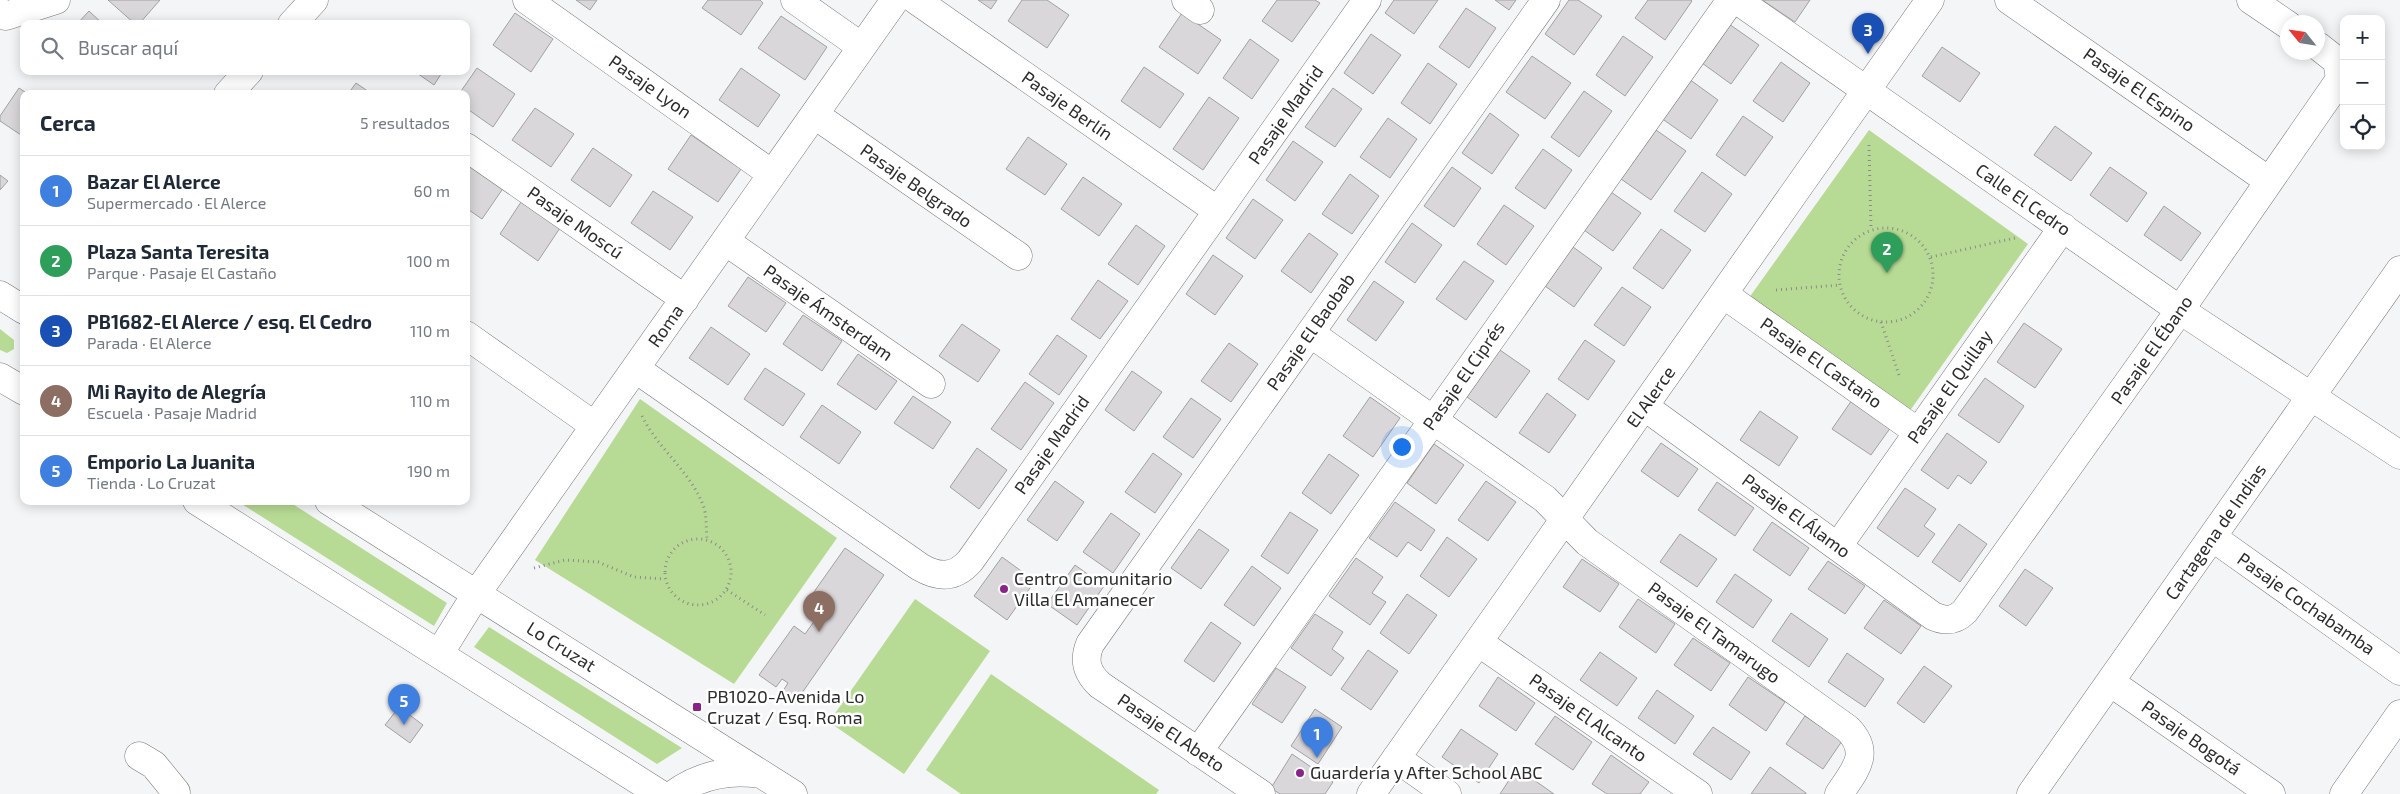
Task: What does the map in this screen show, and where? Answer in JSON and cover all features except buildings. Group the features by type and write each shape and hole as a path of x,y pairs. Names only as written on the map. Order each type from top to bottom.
{"street":[{"path":"0,12 6,16 56,0"},
{"path":"296,20 314,0"},
{"name":"Pasaje Lyon","path":"527,0 772,174"},
{"path":"795,0 862,47"},
{"name":"Roma","path":"439,654 477,593 895,0"},
{"name":"Pasaje Berlín","path":"916,0 1218,211"},
{"name":"Pasaje Madrid","path":"636,368 920,567 938,575 956,573 970,562 1367,0"},
{"name":"Pasaje El Baobab","path":"1087,667 1086,655 1090,644 1546,0"},
{"name":"Pasaje El Ciprés","path":"1198,752 1731,0"},
{"name":"Calle El Cedro","path":"1737,0 2180,310 2312,395 2400,455"},
{"name":"El Alerce","path":"1371,794 1930,0"},
{"name":"Pasaje El Espino","path":"2009,0 2270,180"},
{"path":"2251,0 2280,20"},
{"name":"Pasaje El Ébano","path":"1950,620 1966,612 2180,310 2336,85 2340,78 2340,69 2337,61 2325,52"},
{"path":"231,90 245,75"},
{"name":"Pasaje Belgrado","path":"814,115 1018,256"},
{"name":"Pasaje Moscú","path":"470,150 685,299"},
{"name":"Pasaje El Quillay","path":"1838,546 2063,227"},
{"name":"Pasaje Ámsterdam","path":"725,241 931,384"},
{"name":"Cartagena de Indias","path":"2032,794 2400,270"},
{"name":"Pasaje El Castaño","path":"1723,294 1918,432"},
{"path":"0,295 20,308"},
{"name":"Pasaje El Tamarugo","path":"1310,333 1545,499 1587,542 1848,729 1856,738 1860,749 1860,760 1856,770 1838,794"},
{"path":"470,338 595,426"},
{"name":"Pasaje El Álamo","path":"1645,406 1934,616 1950,620"},
{"path":"203,505 660,794"},
{"name":"Lo Cruzat","path":"335,505 793,794"},
{"name":"Pasaje Cochabamba","path":"2212,537 2400,671"},
{"name":"Pasaje El Alcanto","path":"1478,642 1698,794"},
{"name":"Pasaje El Abeto","path":"1087,667 1092,678 1100,685 1261,794"},
{"name":"Pasaje Bogotá","path":"2110,682 2271,794"},
{"path":"2344,794 2400,714"},
{"path":"139,756 154,765 178,793"},
{"path":"1396,758 1447,794"},
{"path":"674,794 686,785 724,772 743,771 762,774"}],"path":[{"path":"1869,140 1871,230"},
{"path":"1931,257 2063,227"},
{"path":"1893,228 1905,231 1919,240 1931,257 1934,279 1926,300 1910,315 1898,321 1881,322 1864,317 1846,300 1840,285 1841,261 1848,246 1871,230 1893,228"},
{"path":"1772,290 1840,285"},
{"path":"636,368 632,397 650,434 686,474 704,506 708,540"},
{"path":"688,540 708,540 718,545 730,562 731,579 727,590 717,600 706,605 695,606 682,602 673,596 665,579 667,560 678,545 688,540"},
{"path":"532,569 565,560 598,562 634,577 665,579"},
{"path":"727,590 765,615"}],"green space":[{"path":"1869,130 2028,244 1909,412 1746,302"},
{"path":"0,329 14,340 14,349 7,353 0,350"},
{"path":"640,399 837,538 734,684 535,560"},
{"path":"243,505 294,505 447,603 434,626"},
{"path":"915,599 990,651 904,774 829,722"},
{"path":"489,627 682,748 657,764 474,647"},
{"path":"991,674 1159,790 1156,794 961,794 926,770"}],"place":[{"name":"PB1682-El Alerce / esq. El Cedro","path":"1868,54"},
{"name":"Plaza Santa Teresita","path":"1887,273"},
{"name":"Centro Comunitario Villa El Amanecer","path":"1004,589"},
{"name":"Mi Rayito de Alegría","path":"819,632"},
{"name":"PB1020-Avenida Lo Cruzat / Esq. Roma","path":"697,707"},
{"name":"Emporio La Juanita","path":"404,725"},
{"name":"Bazar El Alerce","path":"1317,758"},
{"name":"Guardería y After School ABC","path":"1300,773"}]}
